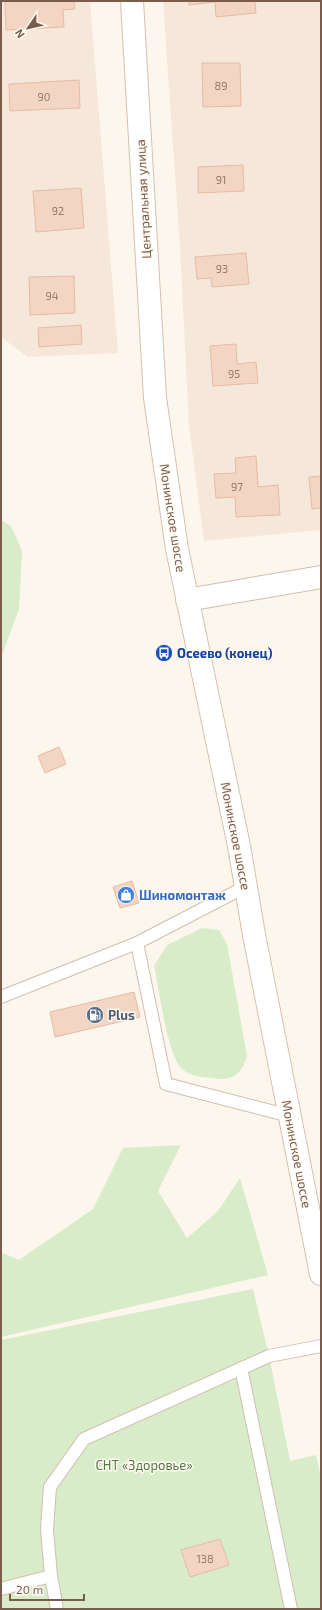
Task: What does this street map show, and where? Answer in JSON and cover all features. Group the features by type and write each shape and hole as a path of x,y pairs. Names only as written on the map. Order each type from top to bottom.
{"main road":[{"name":"Центральная улица","path":"132,1 155,398"},
{"name":"Монинское шоссе","path":"155,398 177,549 237,838 245,888 321,1274"},
{"path":"187,600 321,577"}],"lane":[{"path":"1,997 136,943 245,888"},
{"path":"136,943 166,1084 290,1116"},
{"path":"57,1609 51,1576 47,1529 50,1487 84,1439 269,1356 321,1346"},
{"path":"241,1368 291,1609"},
{"path":"1,1588 51,1576"}],"shaded area":[{"path":"1,1 90,1 118,353 28,357 1,337"},
{"path":"163,1 321,1 321,530 204,541 189,426 180,247"}],"green space":[{"path":"1,520 11,526 22,551 19,609 1,658"},
{"path":"202,928 219,930 227,944 247,1056 241,1070 234,1076 225,1079 195,1076 182,1069 172,1050 168,1036 154,966 167,945"},
{"path":"181,1145 158,1191 187,1238 218,1211 240,1178 268,1275 1,1337 1,1252 19,1260 93,1209 123,1148"},
{"name":"СНТ «Здоровье»","path":"253,1289 269,1356 290,1461 316,1455 321,1478 321,1609 1,1609 1,1340"}],"building":[{"path":"5,1 74,1 75,9 63,10 64,27 6,30"},
{"path":"189,1 255,1 256,13 216,17 215,2 189,5"},
{"path":"202,63 240,63 241,106 203,107"},
{"path":"79,80 80,108 10,111 9,84"},
{"path":"243,165 244,191 198,193 198,167"},
{"path":"81,188 84,228 36,232 33,191"},
{"path":"246,253 249,284 212,287 211,278 197,279 195,257"},
{"path":"74,276 75,313 30,315 29,277"},
{"path":"81,325 82,344 39,347 38,328"},
{"path":"236,344 237,364 256,362 258,383 213,386 210,346"},
{"path":"256,456 258,487 278,485 280,515 236,517 235,497 216,498 214,474 236,473 235,458"},
{"path":"321,476 321,508 312,509 309,477"},
{"path":"59,747 66,764 45,773 38,756"},
{"name":"Шиномонтаж","path":"132,881 139,903 120,908 113,887"},
{"name":"Plus","path":"134,992 140,1017 55,1037 50,1012"},
{"path":"220,1539 229,1565 190,1577 181,1550"}],"place":[{"name":"Осеево (конец)","path":"164,653"},
{"name":"Шиномонтаж","path":"126,895"},
{"name":"Plus","path":"95,1015"}]}
